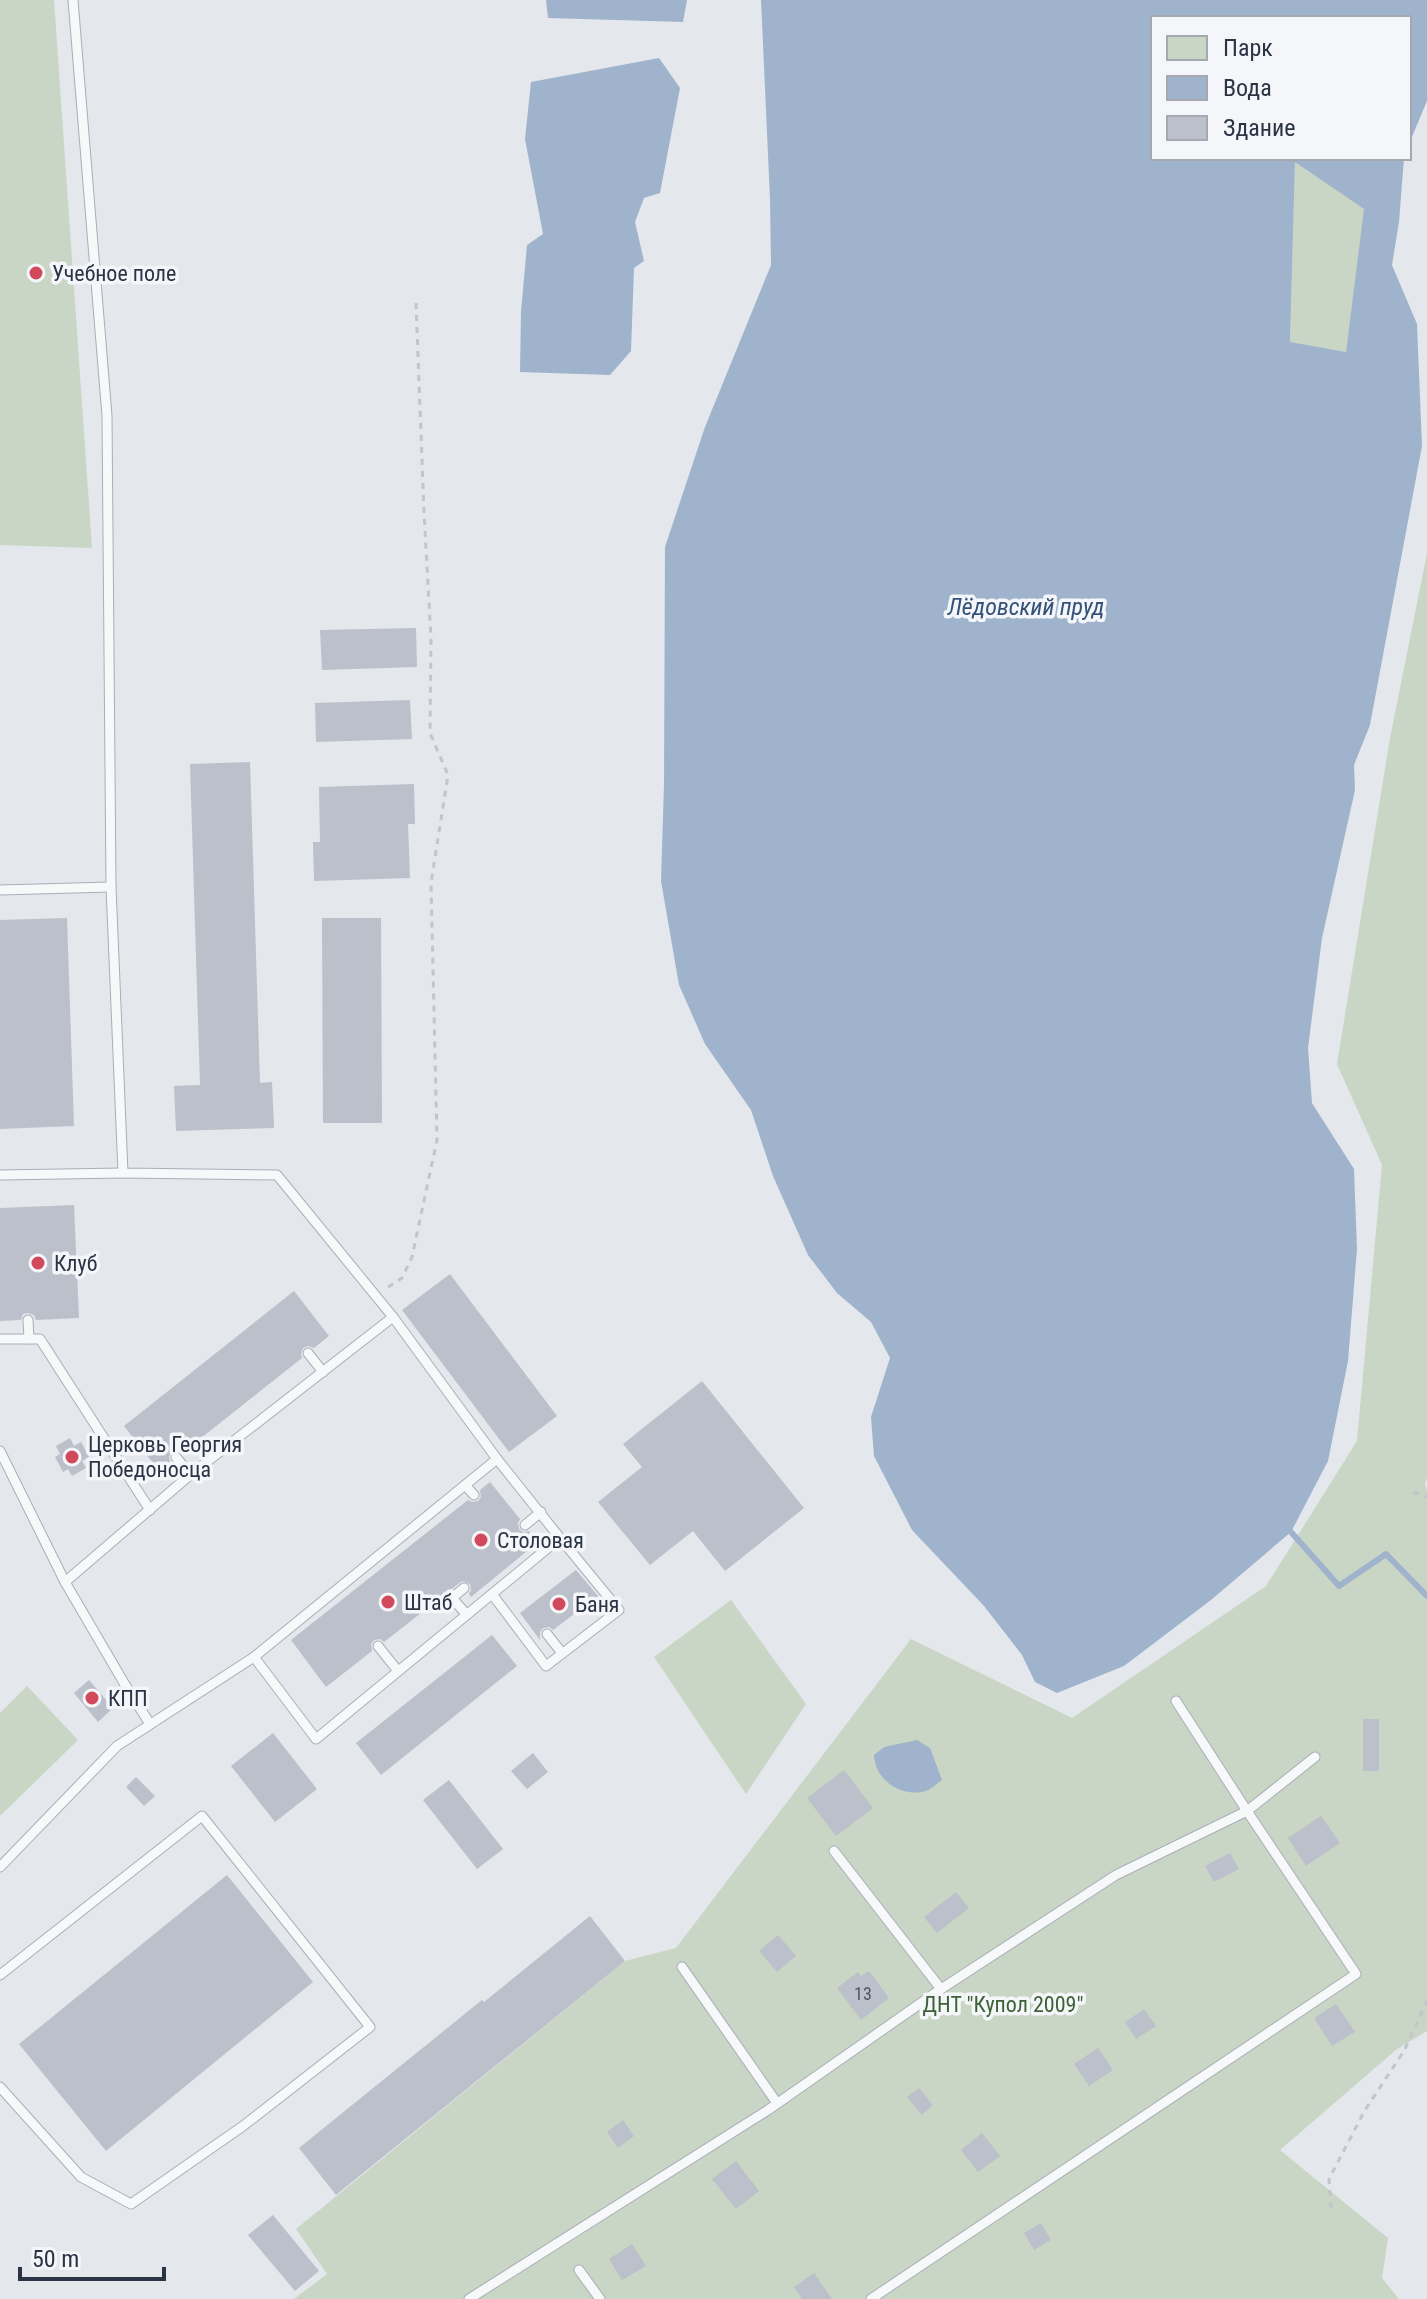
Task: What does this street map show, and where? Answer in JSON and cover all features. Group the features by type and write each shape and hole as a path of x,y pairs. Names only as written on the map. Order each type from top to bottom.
{"lane":[{"path":"73,0 107,416 111,887 123,1173"},
{"path":"0,890 111,887"},
{"path":"0,1175 277,1175 393,1317 497,1459 597,1587 619,1610 546,1666 492,1594"},
{"path":"65,1582 190,1475 393,1317"},
{"path":"28,1320 29,1339"},
{"path":"0,1339 40,1339 150,1510"},
{"path":"308,1353 323,1372"},
{"path":"0,1451 65,1582 150,1724"},
{"path":"176,1457 190,1475"},
{"path":"0,1867 117,1746 254,1657 497,1459"},
{"path":"465,1485 474,1495"},
{"path":"525,1525 541,1512"},
{"path":"254,1657 316,1739 560,1538"},
{"path":"464,1588 452,1598 467,1615"},
{"path":"547,1634 562,1653"},
{"path":"378,1646 398,1671"},
{"path":"871,2299 1356,1974 1176,1701"},
{"path":"469,2299 777,2103 941,1989 1116,1875 1247,1811 1315,1757"},
{"path":"0,1975 202,1816 370,2027 243,2126 131,2204 81,2177 0,2087"},
{"path":"834,1851 941,1989"},
{"path":"682,1967 777,2103"},
{"path":"579,2270 600,2299"}],"path":[{"path":"375,1296 402,1278 412,1257 437,1140 431,883 448,775 430,733 431,638 416,303"},
{"path":"1413,1492 1427,1497"},
{"path":"1331,2208 1329,2179 1365,2110 1404,2051 1427,2001"}],"green space":[{"name":"Учебное поле","path":"0,0 54,0 92,548 0,545"},
{"path":"1295,161 1365,209 1346,352 1290,343"},
{"name":"ДНТ \"Купол 2009\"","path":"1427,553 1427,2031 1397,2049 1280,2150 1388,2238 1382,2278 1399,2299 294,2299 327,2274 296,2229 625,1961 676,1948 911,1639 1072,1718 1266,1586 1357,1441 1382,1165 1337,1064 1390,738"},
{"path":"731,1600 806,1704 746,1794 654,1657"},
{"path":"27,1686 78,1740 0,1816 0,1713"}],"water":[{"path":"546,0 687,0 683,22 548,18"},
{"name":"Лёдовский пруд","path":"761,0 1427,0 1427,101 1411,139 1411,16 1151,16 1151,160 1404,160 1392,265 1417,324 1422,446 1370,725 1354,765 1355,790 1322,938 1308,1048 1312,1103 1354,1169 1357,1249 1348,1361 1328,1461 1291,1532 1211,1600 1124,1666 1057,1693 1035,1682 1022,1655 984,1606 912,1530 874,1456 871,1417 890,1358 871,1322 837,1293 808,1255 773,1176 751,1110 705,1044 679,985 661,881 665,547 705,427 771,265","holes":["1295,162 1364,209 1346,352 1290,342"]},
{"path":"659,58 680,88 660,193 644,198 635,222 644,261 634,268 631,351 610,375 520,372 527,245 543,234 525,139 531,82"},
{"path":"917,1740 930,1748 942,1780 926,1791 907,1792 884,1779 875,1764 874,1755 884,1747"}],"building":[{"path":"416,628 417,667 322,670 320,630"},
{"path":"410,700 412,739 316,742 315,703"},
{"path":"250,762 260,1083 272,1082 274,1128 176,1131 174,1086 200,1085 190,764"},
{"path":"414,784 415,824 408,824 410,878 314,881 313,842 320,842 319,787"},
{"path":"67,918 74,1126 0,1129 0,920"},
{"path":"322,918 381,918 382,1123 323,1123"},
{"name":"Клуб","path":"74,1205 79,1318 36,1320 34,1315 28,1313 23,1314 21,1320 0,1321 0,1208"},
{"path":"450,1274 557,1416 509,1452 402,1310"},
{"path":"294,1291 329,1336 314,1348 303,1348 302,1358 182,1453 176,1450 171,1452 170,1462 159,1471 124,1426"},
{"path":"702,1381 804,1508 725,1571 693,1531 650,1565 598,1502 642,1467 623,1444"},
{"name":"Церковь Георгия Победоносца","path":"70,1438 74,1446 81,1442 89,1457 82,1461 86,1468 72,1476 68,1469 63,1472 55,1457 60,1454 56,1446"},
{"path":"490,1482 520,1519 519,1529 529,1531 538,1542 471,1597 470,1584 462,1581 384,1642 374,1640 372,1651 326,1687 291,1640 468,1500 478,1501 480,1490"},
{"name":"Баня","path":"576,1570 598,1596 553,1630 543,1628 540,1640 520,1613"},
{"path":"492,1635 517,1666 381,1775 356,1743"},
{"name":"КПП","path":"89,1680 113,1708 98,1722 74,1693"},
{"path":"1363,1719 1379,1719 1379,1771 1363,1771"},
{"path":"273,1733 317,1789 275,1822 231,1766"},
{"path":"533,1753 548,1772 527,1789 511,1771"},
{"path":"844,1770 873,1808 836,1836 807,1798"},
{"path":"136,1777 155,1796 144,1806 126,1787"},
{"path":"449,1780 503,1849 477,1869 423,1800"},
{"path":"1321,1816 1340,1843 1306,1866 1288,1838"},
{"path":"1230,1853 1239,1869 1214,1882 1205,1866"},
{"path":"227,1875 313,1982 106,2151 19,2044"},
{"path":"956,1892 969,1908 937,1933 924,1917"},
{"path":"590,1916 625,1961 336,2195 299,2148"},
{"path":"778,1935 796,1956 777,1972 759,1951"},
{"path":"869,1971 889,1998 861,2020 837,1988 858,1972 861,1976"},
{"path":"1336,2004 1355,2032 1332,2046 1314,2018"},
{"path":"1144,2009 1156,2026 1136,2039 1125,2022"},
{"path":"1098,2048 1113,2070 1089,2086 1074,2064"},
{"path":"919,2088 933,2105 922,2115 907,2097"},
{"path":"623,2120 634,2136 618,2148 607,2132"},
{"path":"982,2133 1000,2156 978,2172 961,2150"},
{"path":"736,2161 759,2191 736,2209 712,2179"},
{"path":"273,2215 319,2271 295,2291 248,2235"},
{"path":"1041,2223 1051,2240 1034,2250 1024,2233"},
{"path":"632,2244 646,2266 622,2280 609,2259"},
{"path":"814,2273 832,2299 802,2299 794,2287"}],"waterway":[{"path":"1291,1532 1339,1586 1386,1554 1427,1596"}],"place":[{"name":"Учебное поле","path":"36,273"},
{"name":"Клуб","path":"38,1263"},
{"name":"Церковь Георгия Победоносца","path":"72,1457"},
{"name":"Столовая","path":"481,1540"},
{"name":"Штаб","path":"388,1602"},
{"name":"Баня","path":"559,1604"},
{"name":"КПП","path":"92,1698"}]}
